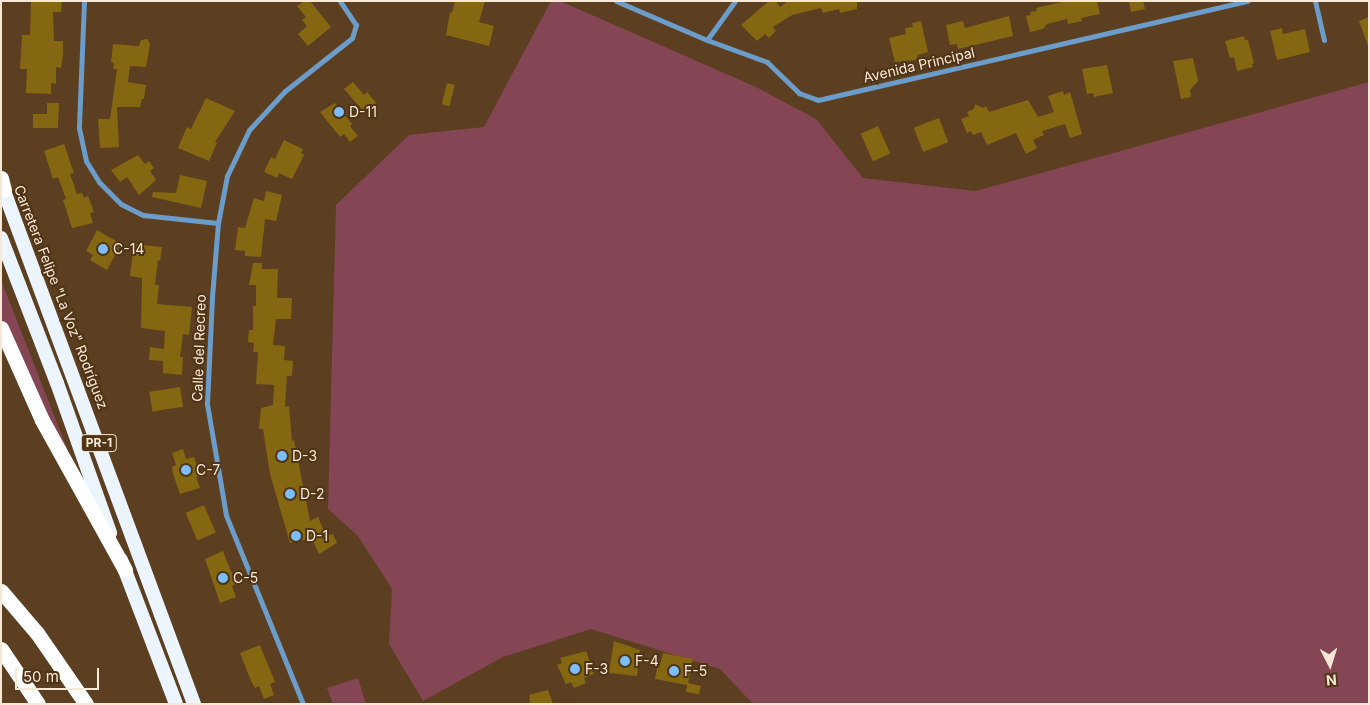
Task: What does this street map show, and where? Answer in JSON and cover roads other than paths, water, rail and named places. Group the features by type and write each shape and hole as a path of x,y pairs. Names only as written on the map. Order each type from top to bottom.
{"highway":[{"name":"Carretera Felipe \"La Voz\" Rodríguez","path":"2,183 194,704"},
{"name":"PR-1","path":"1,238 57,383 124,570 176,704"},
{"path":"1,328 42,420 124,570"},
{"path":"1,591 37,633 86,704"},
{"path":"1,650 38,704"}],"street":[{"path":"84,1 79,128 86,161 98,182 121,204 143,215 218,223"},
{"name":"Calle del Recreo","path":"303,704 226,515 207,404 212,297 218,223 227,176 249,130 285,91 352,38 356,25 340,1"},
{"name":"Avenida Principal","path":"616,1 708,40 767,62 799,93 818,100 1248,1"},
{"path":"708,40 735,1"},
{"path":"1315,1 1324,40"}],"place":[{"name":"D-11","path":"339,112"},
{"name":"C-14","path":"103,249"},
{"name":"D-3","path":"282,456"},
{"name":"C-7","path":"186,470"},
{"name":"D-2","path":"290,494"},
{"name":"D-1","path":"296,536"},
{"name":"C-5","path":"223,578"},
{"name":"F-4","path":"625,661"},
{"name":"F-3","path":"575,669"},
{"name":"F-5","path":"674,671"}]}
